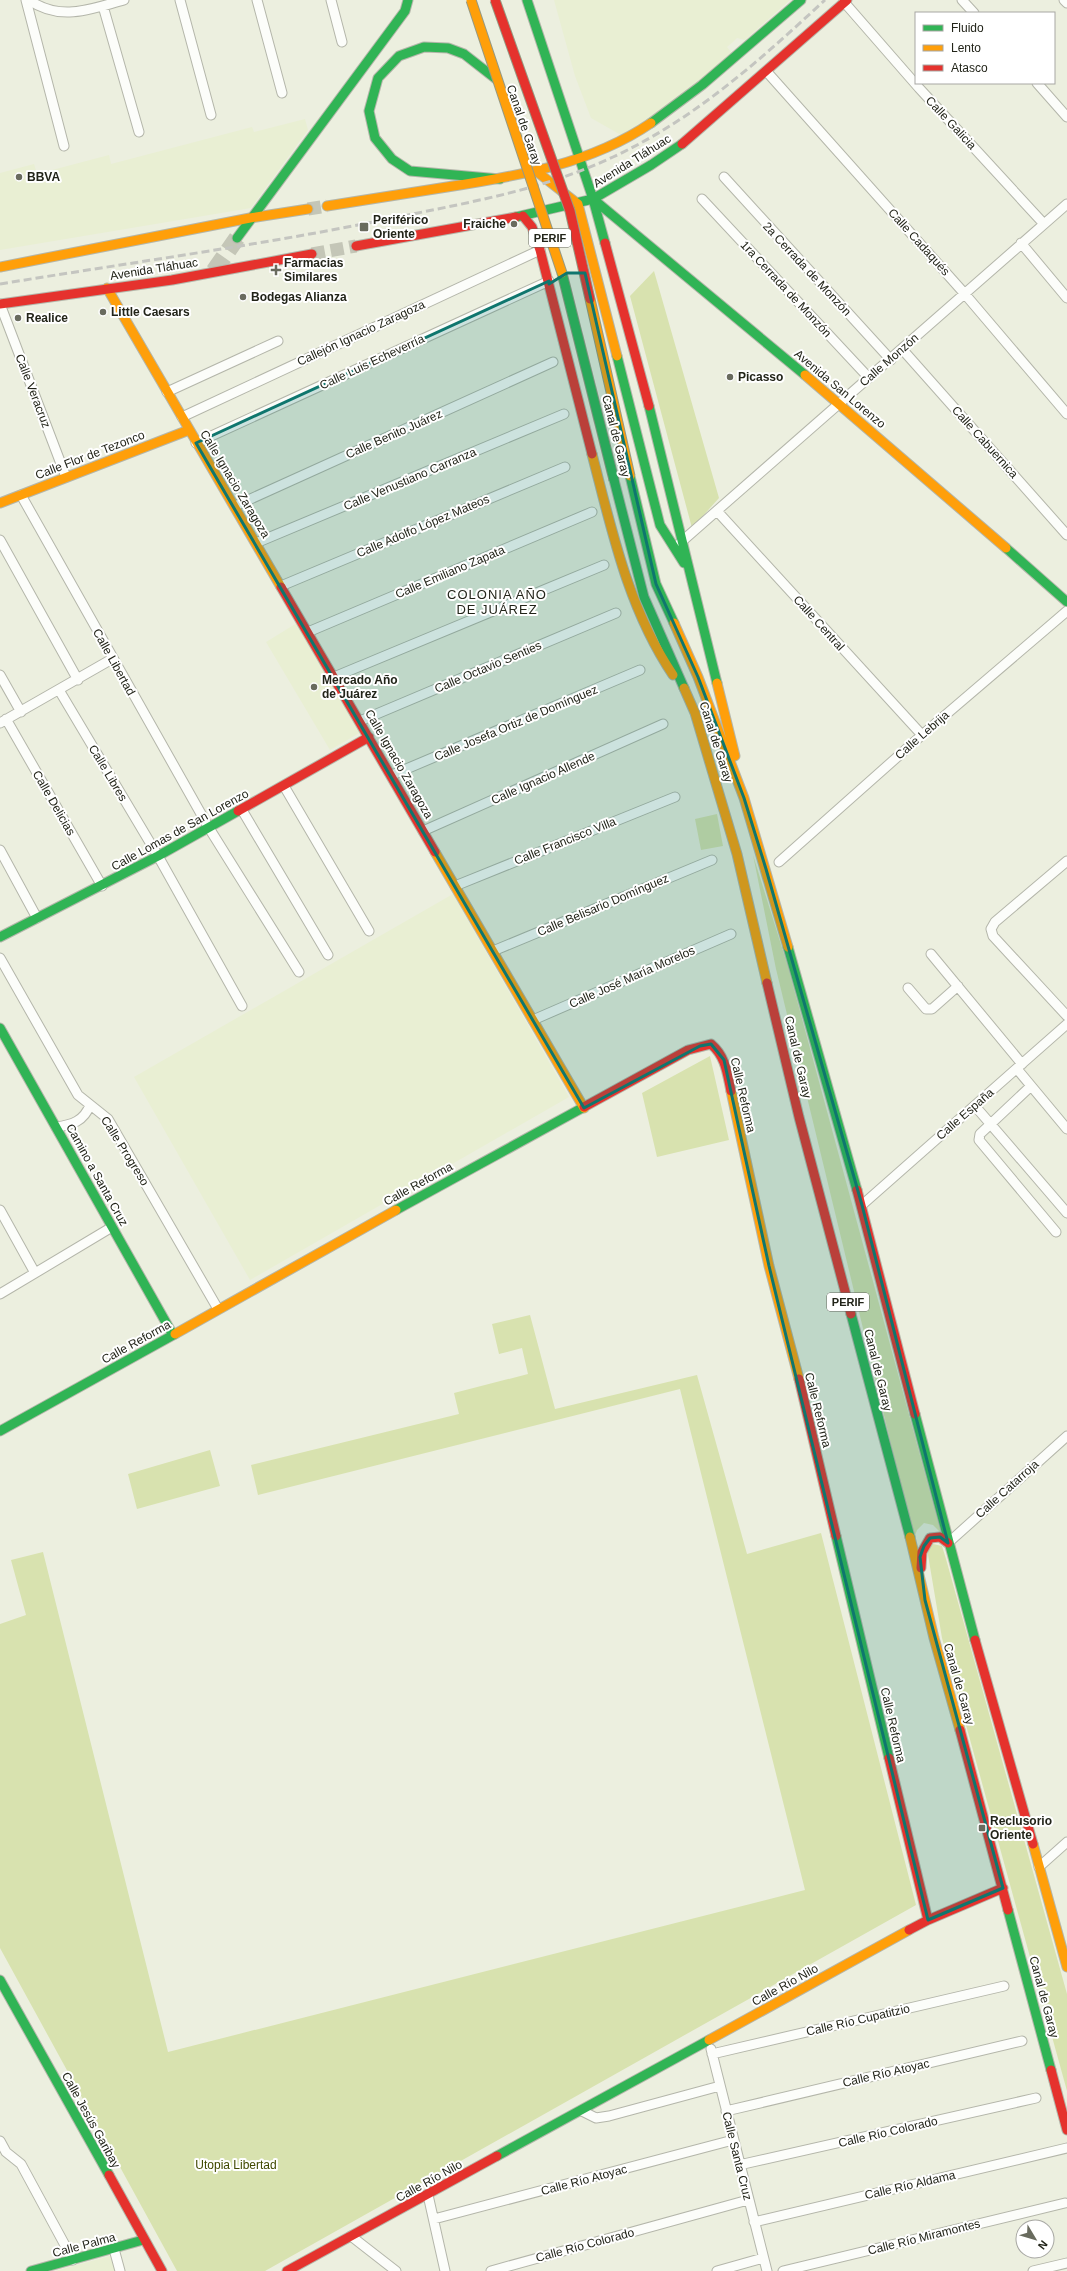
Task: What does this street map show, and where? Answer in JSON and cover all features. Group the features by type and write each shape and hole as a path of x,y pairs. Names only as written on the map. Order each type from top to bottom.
{"main road":[{"path":"237,238 250,218 405,11 408,0"},
{"name":"Canal de Garay","path":"471,0 496,79 563,274 644,597 690,700 718,786 737,854 799,1117 925,1595 934,1638 1003,1888 1067,2130"},
{"name":"Canal de Garay","path":"495,0 570,211 656,584 698,677 744,798"},
{"name":"Canal de Garay","path":"527,0 593,199 661,449 744,798 862,1205 948,1543 1067,1967"},
{"name":"Avenida Tláhuac","path":"327,206 500,179 536,172 579,160 632,136 665,113 702,85 801,0"},
{"name":"Avenida Tláhuac","path":"356,246 523,216 578,204 593,199 651,165 686,141 767,72 846,1"},
{"path":"496,79 464,54 448,48 424,47 399,56 378,78 369,111 375,138 392,159 410,171 500,179"},
{"path":"536,172 578,204 660,525 689,571"},
{"name":"Avenida San Lorenzo","path":"593,199 839,403 1067,602"},
{"path":"0,267 250,218 308,209"},
{"path":"523,216 532,227 549,281 621,566 635,606 661,659 690,700"},
{"name":"Avenida Tláhuac","path":"0,304 172,280 312,254"},
{"path":"551,291 557,281 573,272 582,271 598,283"},
{"name":"Calle Ignacio Zaragoza","path":"107,288 196,443 235,506 392,775 584,1108"},
{"name":"Calle Flor de Tezonco","path":"1,500 21,495 189,430"},
{"name":"Calle Lomas de San Lorenzo","path":"0,938 158,856 369,737"},
{"name":"Camino a Santa Cruz","path":"0,1028 173,1334"},
{"name":"Calle Reforma","path":"0,1431 263,1283 688,1050 710,1044 718,1050 724,1060 768,1266 799,1380 928,1920"},
{"path":"925,1595 920,1557 924,1546 930,1538 940,1537 948,1543"},
{"name":"Calle Río Nilo","path":"287,2271 582,2111 928,1920 1003,1888"},
{"name":"Calle Jesús Garibay","path":"0,1982 143,2240 162,2271"},
{"name":"Calle Palma","path":"31,2271 114,2250 143,2240"}],"street":[{"path":"28,0 52,12 70,12 103,6 124,0"},
{"path":"28,0 64,146"},
{"path":"180,0 211,115"},
{"path":"257,0 282,93"},
{"path":"331,0 342,42"},
{"path":"962,0 973,12"},
{"path":"1064,0 1067,3"},
{"name":"Calle Galicia","path":"846,1 915,83"},
{"path":"103,6 139,132"},
{"name":"Calle Cadaqués","path":"767,72 964,293 1067,414"},
{"name":"Calle Galicia","path":"916,84 1044,224"},
{"path":"1038,84 1067,117"},
{"name":"2a Cerrada de Monzón","path":"724,177 891,360"},
{"name":"1ra Cerrada de Monzón","path":"702,199 869,378"},
{"name":"Calle Monzón","path":"683,542 839,403 891,360 964,293 1067,204"},
{"path":"1021,244 1067,298"},
{"name":"Callejón Ignacio Zaragoza","path":"182,417 540,250"},
{"name":"Calle Luis Echeverría","path":"196,443 549,281"},
{"name":"Calle Veracruz","path":"0,304 66,477"},
{"path":"167,392 278,341"},
{"name":"Calle Cabuernica","path":"902,349 1067,535"},
{"name":"Calle Benito Juárez","path":"235,506 553,362"},
{"name":"Calle Venustiano Carranza","path":"256,543 564,414"},
{"name":"Calle Adolfo López Mateos","path":"281,586 565,467"},
{"name":"Calle Libertad","path":"21,495 112,659 209,828 299,972"},
{"name":"Calle Central","path":"717,511 922,735"},
{"name":"Calle Emiliano Zapata","path":"308,632 592,512"},
{"path":"0,540 78,680"},
{"path":"672,544 683,542"},
{"path":"334,677 604,565"},
{"name":"Calle Lebrija","path":"779,862 922,735 1067,611"},
{"name":"Calle Octavio Senties","path":"360,721 616,613"},
{"path":"3,721 78,680 112,659"},
{"name":"Calle Josefa Ortiz de Domínguez","path":"392,775 640,670"},
{"path":"0,675 21,712"},
{"name":"Calle Libres","path":"59,690 158,856 242,1006"},
{"name":"Calle Delicias","path":"3,721 102,886"},
{"name":"Calle Ignacio Allende","path":"423,831 664,724"},
{"path":"284,786 369,931"},
{"name":"Calle Francisco Villa","path":"455,886 675,797"},
{"path":"242,810 328,955"},
{"path":"0,850 37,918"},
{"name":"Calle Belisario Domínguez","path":"493,951 712,860"},
{"path":"1067,861 995,922 991,929 993,936 1067,1016"},
{"name":"Calle José María Morelos","path":"533,1020 731,934"},
{"path":"931,954 958,986 1020,1066 1030,1086 1067,1129"},
{"name":"Calle Progreso","path":"0,958 78,1095 108,1119 218,1309"},
{"path":"908,988 926,1009 932,1009 958,986"},
{"name":"Calle España","path":"862,1205 1067,1024"},
{"path":"1030,1086 980,1134 979,1140 1056,1232"},
{"path":"56,1127 67,1126 79,1121 87,1112 90,1105"},
{"path":"975,1106 1067,1212"},
{"path":"0,1210 35,1273"},
{"path":"0,1294 112,1227"},
{"name":"Calle Catarroja","path":"948,1543 1067,1436"},
{"path":"1038,1867 1067,1842"},
{"name":"Calle Río Cupatitzio","path":"712,2054 1004,1986"},
{"name":"Calle Santa Cruz","path":"709,2040 767,2271"},
{"name":"Calle Río Atoyac","path":"726,2110 1022,2041"},
{"path":"582,2111 596,2118 610,2116 720,2086"},
{"name":"Calle Río Colorado","path":"740,2165 1036,2098"},
{"name":"Calle Río Atoyac","path":"434,2219 733,2140"},
{"path":"0,2141 6,2152 21,2164 73,2260"},
{"name":"Calle Río Aldama","path":"754,2222 1067,2148"},
{"path":"428,2195 445,2271"},
{"name":"Calle Río Colorado","path":"491,2271 748,2200"},
{"name":"Calle Río Miramontes","path":"783,2271 1065,2203"},
{"path":"351,2236 396,2271"},
{"path":"114,2250 120,2271"},
{"path":"717,2271 763,2258"},
{"path":"1034,2271 1067,2263"}],"highlighted area":[{"path":"567,273 585,273 656,584 698,677 744,798 766,869 862,1205 948,1543 940,1537 930,1538 924,1546 920,1557 925,1600 1003,1888 928,1920 769,1266 724,1060 711,1044 700,1046 584,1108 196,443 549,281 549,284"}],"shaded area":[{"path":"554,0 790,0 745,40 737,38 727,47 732,53 664,110 621,135 591,118 575,76"},
{"path":"305,119 308,130 251,208 0,250 0,173 34,164 37,174 109,155 111,164 252,127 254,132"},
{"name":"Mercado Año de Juárez","path":"297,623 361,732 330,750 266,642"},
{"path":"453,894 569,1097 250,1280 134,1077"},
{"path":"110,2256 115,2271 55,2271"}],"green space":[{"path":"654,271 719,498 692,528 630,296"},
{"path":"717,814 723,846 701,850 695,819"},
{"path":"753,855 788,967 941,1533 933,1525 924,1523 917,1530 914,1539 776,969"},
{"path":"710,1056 729,1140 657,1157 642,1093"},
{"name":"Utopia Libertad","path":"530,1315 555,1409 697,1375 747,1554 821,1533 916,1905 265,2271 177,2271 0,1948 0,1624 26,1615 11,1560 43,1552 168,2052 805,1890 680,1389 258,1495 251,1465 459,1414 454,1393 528,1374 522,1348 499,1354 492,1324"},
{"path":"210,1450 220,1486 137,1509 128,1474"},
{"path":"933,1544 942,1546 946,1559 1067,1994 1067,2091 942,1638 927,1549"}],"tunnel":[{"path":"308,209 327,206"},
{"path":"214,271 237,238"},
{"path":"312,254 356,246"}],"railway":[{"path":"0,284 252,244 353,226 484,199 562,178 613,157 672,125 725,87 751,66 825,0"}],"traffic: fast":[{"path":"237,238 405,11 408,0"},
{"path":"527,0 593,199 605,243"},
{"path":"651,123 702,85 801,0"},
{"path":"496,79 464,54 448,48 424,47 399,56 378,78 369,111 375,138 392,159 410,171 500,179"},
{"path":"516,217 593,199 651,165 682,144"},
{"path":"593,199 805,375"},
{"path":"562,273 614,480"},
{"path":"617,356 660,525 684,563"},
{"path":"649,406 717,683"},
{"path":"630,476 656,584 674,623"},
{"path":"614,480 644,597 684,688"},
{"path":"1006,548 1067,602"},
{"path":"0,937 158,856 238,811"},
{"path":"788,947 857,1190"},
{"path":"0,1028 173,1335"},
{"path":"396,1210 584,1107"},
{"path":"851,1314 910,1537"},
{"path":"0,1431 175,1334"},
{"path":"915,1414 975,1640"},
{"path":"836,1536 889,1758"},
{"path":"1008,1910 1051,2070"},
{"path":"0,1980 109,2175"},
{"path":"497,2156 709,2040"},
{"path":"31,2271 143,2240"}],"traffic: slow":[{"path":"471,0 562,273"},
{"path":"327,206 474,183 527,173 604,149 651,123"},
{"path":"536,171 578,204 617,356"},
{"path":"0,267 250,218 308,209"},
{"path":"107,288 281,587"},
{"path":"590,299 630,476"},
{"path":"805,375 1006,548"},
{"path":"0,503 189,430"},
{"path":"592,454 623,568 633,596 657,649 673,675"},
{"path":"674,623 698,677 744,798 788,947"},
{"path":"717,683 735,756"},
{"path":"684,688 695,713 737,854 767,983"},
{"path":"435,852 584,1108"},
{"path":"731,1091 769,1266 799,1379"},
{"path":"175,1334 396,1210"},
{"path":"910,1537 934,1638 960,1730"},
{"path":"1033,1844 1067,1967"},
{"path":"709,2040 909,1930"}],"traffic: jam":[{"path":"495,0 570,211 590,299"},
{"path":"682,144 847,0"},
{"path":"523,216 532,227 540,250 592,454"},
{"path":"356,246 516,217"},
{"path":"605,243 649,406"},
{"path":"0,304 172,280 312,254"},
{"path":"281,587 435,852"},
{"path":"238,811 369,737"},
{"path":"767,983 799,1117 851,1314"},
{"path":"584,1107 688,1050 711,1044 723,1060 731,1091"},
{"path":"857,1190 915,1414"},
{"path":"799,1379 836,1536"},
{"path":"921,1568 922,1552 930,1538 940,1537 948,1543"},
{"path":"975,1640 1033,1844"},
{"path":"960,1730 1008,1910"},
{"path":"889,1758 928,1920"},
{"path":"909,1930 928,1920 1003,1888"},
{"path":"1051,2070 1067,2130"},
{"path":"287,2271 497,2156"},
{"path":"109,2175 162,2271"}],"place":[{"name":"BBVA","path":"19,177"},
{"name":"Fraiche","path":"514,224"},
{"name":"Periférico Oriente","path":"364,227"},
{"name":"Farmacias Similares","path":"276,270"},
{"name":"Bodegas Alianza","path":"243,297"},
{"name":"Little Caesars","path":"103,312"},
{"name":"Realice","path":"18,318"},
{"name":"Picasso","path":"730,377"},
{"name":"Mercado Año de Juárez","path":"314,687"},
{"name":"Reclusorio Oriente","path":"982,1828"}],"district":[{"name":"COLONIA AÑO DE JUÁREZ","path":"497,602"}]}
